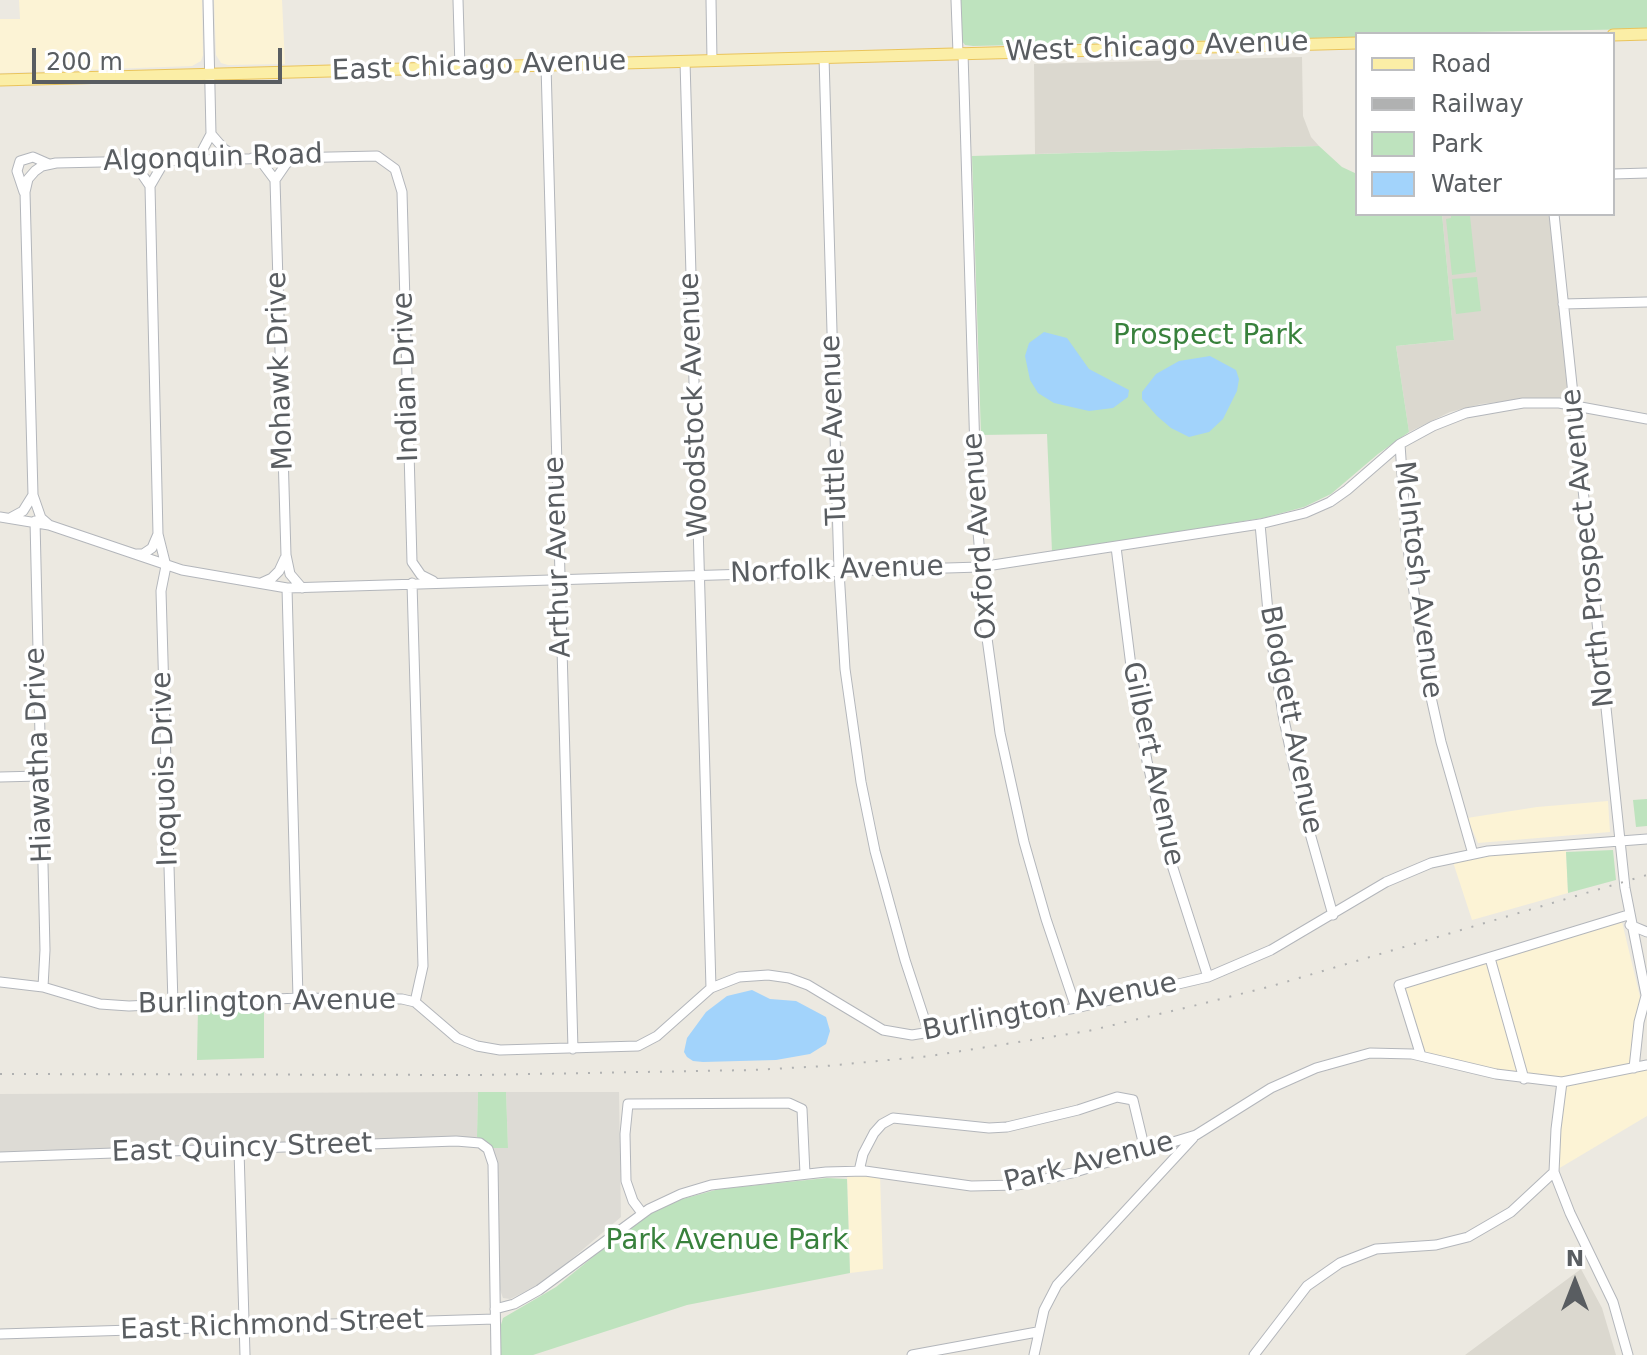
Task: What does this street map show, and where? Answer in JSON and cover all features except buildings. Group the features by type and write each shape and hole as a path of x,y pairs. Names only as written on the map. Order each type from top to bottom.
{"main road":[{"path":"1615,35 1647,34"},
{"name":"West Chicago Avenue","path":"960,53 1355,43"},
{"name":"East Chicago Avenue","path":"0,80 960,53"}],"street":[{"path":"192,159 201,153 211,134 208,0"},
{"path":"458,0 460,68"},
{"path":"711,0 712,60"},
{"name":"Oxford Avenue","path":"956,0 980,567 993,688 1012,788 1037,888 1076,1008"},
{"name":"Tuttle Avenue","path":"824,57 839,571 845,669 865,805 889,906 929,1033"},
{"name":"Woodstock Avenue","path":"685,61 711,988"},
{"name":"Arthur Avenue","path":"546,65 573,1049"},
{"path":"211,134 224,149 237,157"},
{"name":"Algonquin Road","path":"25,192 28,179 35,171 49,164 371,155 384,158 391,164"},
{"path":"49,164 33,157 20,161 17,171 25,192 33,495 41,518 49,525"},
{"path":"250,157 263,164 275,180 295,157"},
{"path":"127,161 137,167 150,186 161,167 173,160"},
{"name":"Indian Drive","path":"391,164 398,175 402,192 412,562"},
{"path":"1615,174 1647,173"},
{"name":"Mohawk Drive","path":"275,180 286,555 290,574 302,588"},
{"name":"Iroquois Drive","path":"150,186 158,534 166,566 161,591 173,1004"},
{"name":"North Prospect Avenue","path":"1554,216 1624,882 1646,998"},
{"path":"1563,304 1647,302"},
{"name":"Norfolk Avenue","path":"0,517 49,525 166,566 287,588 980,567 1260,524 1305,513 1330,502 1400,444 1466,413 1523,403 1574,404 1647,419"},
{"name":"McIntosh Avenue","path":"1400,444 1406,533 1424,666 1441,742 1473,854"},
{"path":"12,517 23,511 33,495"},
{"name":"Hiawatha Drive","path":"35,521 45,950 43,987"},
{"name":"Blodgett Avenue","path":"1260,524 1269,623 1283,715 1302,805 1333,915"},
{"path":"129,554 143,554 152,548 158,534"},
{"name":"Gilbert Avenue","path":"1116,547 1133,682 1147,761 1171,862 1208,977"},
{"path":"257,584 272,578 284,564 286,555"},
{"path":"412,562 421,575 435,582"},
{"path":"396,584 407,576 412,562"},
{"path":"412,583 423,966 415,1002"},
{"path":"287,588 298,998"},
{"path":"0,777 40,776"},
{"name":"Burlington Avenue","path":"0,982 43,987 100,1004 129,1006 382,997 415,1002 449,1033 467,1043 500,1050 626,1047 647,1042 711,988 749,975 782,976 808,985 883,1030 900,1035 929,1033 1076,1008 1208,977 1271,950 1398,875 1431,863 1473,854 1647,839"},
{"path":"1421,1056 1399,985 1629,920 1647,932"},
{"path":"1490,958 1524,1079"},
{"path":"1634,1068 1639,1022 1646,998"},
{"name":"Park Avenue","path":"495,1314 539,1290 642,1213 668,1199 711,1185 859,1171 971,1186 1005,1187 1072,1173 1196,1135 1247,1101 1316,1068 1370,1053 1399,1052 1524,1079 1562,1082 1647,1065"},
{"path":"1562,1082 1554,1172 1613,1302 1628,1355"},
{"path":"859,1171 863,1154 874,1133 893,1118 989,1128 1007,1127 1117,1097 1133,1100 1145,1150"},
{"path":"642,1213 633,1201 626,1181 628,1104 789,1103 802,1109 805,1174"},
{"path":"1034,1355 1044,1310 1057,1285 1196,1135"},
{"name":"East Quincy Street","path":"0,1157 475,1142 491,1154 493,1164 495,1314"},
{"path":"239,1150 245,1355"},
{"path":"1254,1355 1307,1286 1340,1263 1376,1249 1436,1245 1468,1237 1511,1212 1554,1172"},
{"path":"495,1314 496,1355"},
{"name":"East Richmond Street","path":"0,1334 244,1327 495,1314"},
{"path":"912,1355 1037,1332"}],"shaded area":[{"path":"19,0 202,0 203,55 201,61 192,66 0,73 0,19 20,19"},
{"path":"214,0 282,0 285,64 221,63 216,55"},
{"path":"1302,57 1303,116 1311,137 1319,146 1035,154 1034,64"},
{"path":"1442,216 1551,216 1568,398 1533,398 1481,404 1450,412 1409,432 1396,346 1454,340"},
{"path":"1608,801 1610,832 1478,843 1467,818 1537,807"},
{"path":"1566,847 1568,893 1472,920 1452,859"},
{"path":"1622,922 1641,1001 1633,1066 1561,1080 1526,1077 1493,960"},
{"path":"1488,961 1521,1076 1422,1054 1402,988"},
{"path":"1647,1067 1647,1116 1558,1169 1562,1085"},
{"path":"478,1092 477,1137 0,1153 0,1094"},
{"path":"506,1092 619,1092 621,1217 561,1268 510,1299 503,1298 499,1287 497,1161 493,1148 508,1148"},
{"path":"847,1172 880,1174 883,1269 850,1273"},
{"path":"1581,1269 1602,1308 1616,1355 1465,1355"}],"green space":[{"path":"961,0 1647,0 1647,29 1355,32 1355,37 973,46 965,45 962,41"},
{"name":"Prospect Park","path":"1319,146 1342,167 1355,173 1355,216 1442,216 1454,340 1396,346 1409,432 1331,494 1304,507 1263,518 1052,552 1047,434 981,435 972,156"},
{"path":"1470,216 1476,272 1452,275 1446,219"},
{"path":"1477,277 1481,311 1456,314 1452,279"},
{"path":"1647,799 1647,826 1636,827 1633,800"},
{"path":"1613,850 1616,880 1568,893 1566,852"},
{"path":"264,1004 264,1058 197,1060 198,1007"},
{"path":"478,1092 506,1092 508,1148 493,1148 477,1137"},
{"name":"Park Avenue Park","path":"827,1178 847,1179 850,1273 687,1305 533,1355 501,1355 500,1328 503,1318 556,1287 642,1217 679,1200 719,1189"}],"water":[{"path":"1044,332 1067,338 1089,369 1129,390 1128,397 1113,408 1089,411 1054,403 1038,393 1030,380 1025,356 1029,343"},
{"path":"1210,356 1236,370 1239,379 1237,391 1223,419 1209,432 1189,437 1157,416 1142,399 1142,392 1156,374 1179,361"},
{"path":"752,990 770,999 796,1001 826,1017 830,1031 826,1044 810,1054 776,1060 703,1062 687,1057 684,1052 687,1038 706,1012 727,996"}],"railway":[{"path":"0,1074 477,1075 753,1070 930,1056 1088,1031 1193,1006 1272,986 1647,875"}]}
